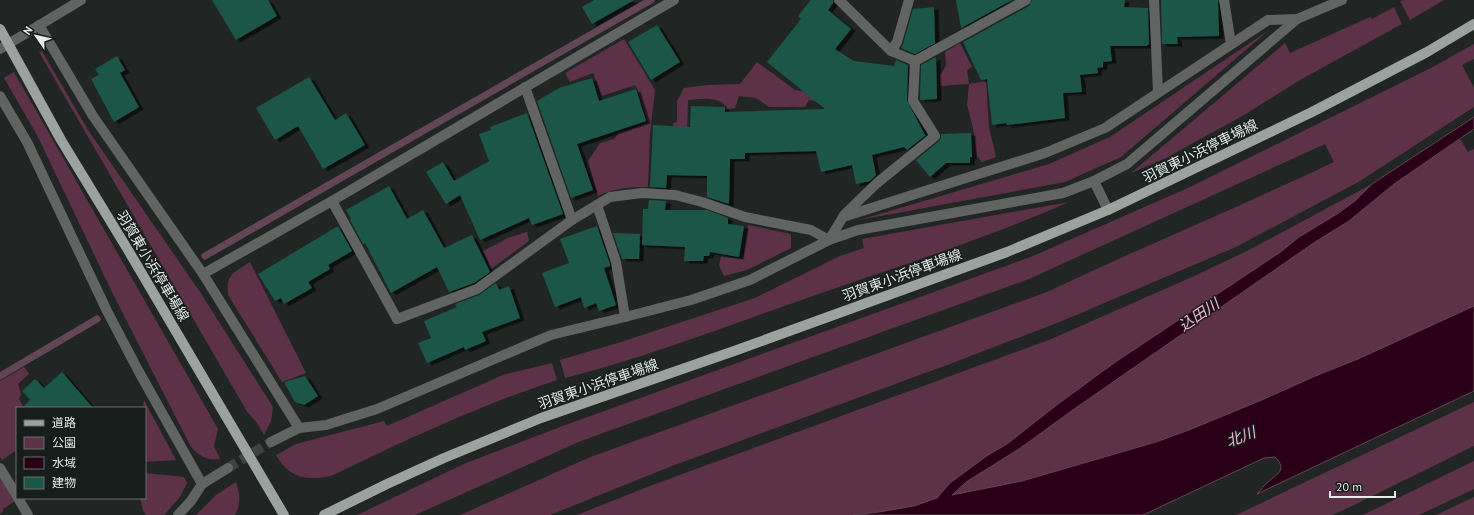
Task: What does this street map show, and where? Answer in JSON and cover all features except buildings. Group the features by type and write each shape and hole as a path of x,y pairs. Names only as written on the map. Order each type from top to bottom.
{"main road":[{"name":"羽賀東小浜停車場線","path":"324,515 444,458 541,418 730,352 1007,252 1108,210 1312,112 1427,52 1474,24"},
{"name":"羽賀東小浜停車場線","path":"0,29 4,47 128,250 284,515"}],"street":[{"path":"4,47 81,0"},
{"path":"203,274 332,201 674,0"},
{"path":"839,0 891,51 915,61"},
{"path":"891,51 897,42 909,0"},
{"path":"915,61 1026,0"},
{"path":"1154,0 1158,92"},
{"path":"1224,0 1230,44"},
{"path":"271,442 299,428 326,425 377,409 551,335 625,318 691,300 750,280 829,240 858,230 1063,194 1094,181 1127,164 1297,19 1319,4 1342,0"},
{"path":"842,217 1045,153 1105,128 1268,20 1297,19"},
{"path":"39,25 93,116 203,274 299,428"},
{"path":"829,240 842,217 877,183 935,136 913,101 915,61"},
{"path":"525,87 572,220"},
{"path":"0,96 27,142 110,318 202,484"},
{"path":"1094,181 1108,210"},
{"path":"332,201 398,319 476,289 572,220 610,198 642,193 675,195 702,202 745,217 811,230 829,240"},
{"path":"596,205 616,262 625,318"},
{"path":"0,468 16,495"},
{"path":"178,515 191,501 202,484 228,468"},
{"path":"18,499 28,515"}],"green space":[{"path":"1444,0 1410,20 1400,1"},
{"path":"1394,7 1402,24 1300,80 1244,115 1166,158 1131,173 1285,43 1290,53 1370,17 1372,19"},
{"path":"1269,30 1121,157 1065,182 859,220 1049,164 1110,137"},
{"path":"624,39 655,90 650,134 648,187 622,188 598,196 588,161 600,143 614,139 619,133 648,123 635,85 602,96 593,73 570,82 565,73"},
{"path":"960,43 972,67 967,70 969,84 940,86 940,75 946,66 945,52"},
{"path":"1474,44 1474,59 1462,65 1474,88 1474,107 1360,181 1236,247 1062,321 672,466 550,515 460,515 588,458 1047,292 1334,162 1325,144 1029,279 581,441 415,515 357,515 466,463 560,427 1033,256 1190,187 1431,68"},
{"path":"42,51 88,130 200,292 273,407 271,421 264,435 257,423 246,410 39,52"},
{"path":"757,62 795,90 807,92 823,103 809,100 805,107 769,107 756,98 739,96 735,108 728,109 725,105 715,100 688,100 687,132 673,140 673,123 677,122 677,101 684,88 708,85 740,84"},
{"path":"14,72 218,429 214,446 220,459 204,457 191,447 113,294 37,135 4,78"},
{"path":"986,81 989,127 996,157 982,162 977,156 973,128 967,105 969,84"},
{"path":"1460,139 1468,152 1474,149 1474,306 1358,359 1189,430 1156,442 1022,481 952,496 966,482 1019,449 1315,242 1349,221 1394,184"},
{"path":"1372,184 1355,201 1337,214 1299,237 1282,251 1114,363 1007,444 988,455 950,483 937,498 914,506 853,515 577,515 655,484 1049,340 1247,251"},
{"path":"1069,202 1005,228 908,264 688,340 596,370 565,378 560,360 621,342 755,298 840,256 864,248 862,239"},
{"path":"748,225 791,234 791,248 747,270 724,276 719,265 721,257 743,259"},
{"path":"527,232 529,241 491,269 483,251 508,238"},
{"path":"250,262 306,373 282,382 228,295 228,282 232,274"},
{"path":"552,363 557,380 470,412 331,476 306,478 299,476 287,469 276,455 296,444 384,421 387,426 503,375"},
{"path":"24,367 29,374 18,384 21,394 19,399 23,407 16,407 16,451 2,460 0,457 0,381"},
{"path":"144,400 176,460 146,462 146,407 143,407"},
{"path":"1474,402 1474,446 1350,507 1332,515 1236,515"},
{"path":"1474,461 1474,489 1419,515 1363,515"},
{"path":"146,473 184,477 187,483 180,497 164,515 146,515 140,499 146,499"},
{"path":"0,477 15,501 3,509 0,514"},
{"path":"236,482 239,498 235,515 196,515 216,495"},
{"path":"1474,497 1474,515 1436,515"}],"water":[{"path":"1474,117 1474,129 1394,184 1349,221 1315,242 1019,449 966,482 952,495 1022,481 1156,442 1189,430 1358,359 1474,306 1474,391 1257,494 1278,474 1281,469 1279,461 1275,457 1264,458 1143,515 853,515 914,506 937,498 950,483 988,455 1007,444 1114,363 1282,251 1299,237 1337,214 1355,201 1372,184"}],"waterway":[{"path":"205,256 651,0"},
{"path":"0,376 97,319"}],"tunnel":[{"path":"228,468 271,442"}],"water label":[{"name":"込田川","path":"1199,315"},
{"name":"北川","path":"1241,437"}]}
